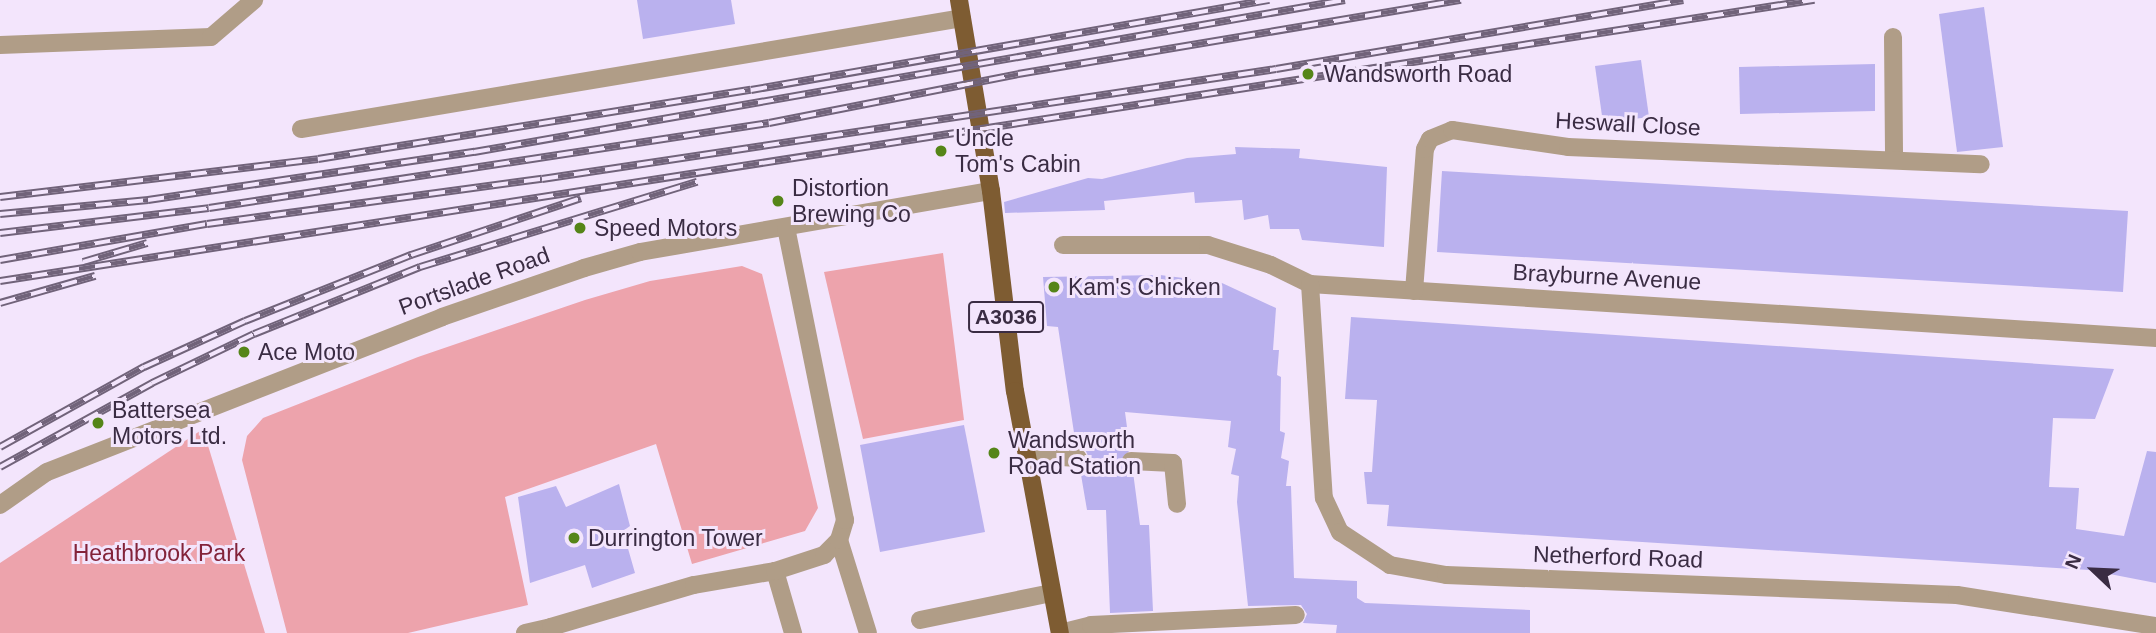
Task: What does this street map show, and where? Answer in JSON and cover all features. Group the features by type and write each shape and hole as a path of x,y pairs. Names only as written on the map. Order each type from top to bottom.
{"main road":[{"name":"A3036","path":"961,9 991,191 1015,391 1060,633"}],"street":[{"path":"0,45 211,37 254,0"},
{"path":"301,129 961,9"},
{"path":"1893,37 1894,159"},
{"name":"Heswall Close","path":"1414,292 1422,165 1430,139 1439,132 1452,130 1568,147 1981,164"},
{"name":"Portslade Road","path":"0,505 47,472 442,317 640,251 991,191"},
{"path":"525,633 552,630 694,585 775,571 824,555 839,540 845,520 786,228"},
{"name":"Brayburne Avenue","path":"1063,245 1208,245 1271,265 1310,284 2156,338"},
{"name":"Netherford Road","path":"1310,284 1324,498 1340,532 1390,565 1446,575 1957,596 2156,626"},
{"path":"1028,456 1078,458"},
{"path":"1131,461 1173,463 1177,504"},
{"path":"839,540 868,633"},
{"path":"775,571 793,633"},
{"path":"920,620 1051,593"},
{"path":"1060,633 1091,625 1296,615"}],"green space":[{"path":"943,253 964,420 863,439 824,272"},
{"path":"742,266 762,274 818,508 805,531 692,564 656,444 505,497 528,605 408,633 287,633 242,460 247,436 263,418 418,357 585,300 650,281"},
{"name":"Heathbrook Park","path":"203,429 265,633 0,633 0,563"}],"building":[{"path":"637,0 731,0 735,24 643,39"},
{"path":"1984,7 2003,147 1957,152 1939,14"},
{"path":"1641,60 1649,117 1603,123 1595,66"},
{"path":"1875,64 1875,111 1740,114 1739,67"},
{"path":"1235,147 1300,149 1299,158 1387,167 1384,247 1302,240 1299,229 1270,229 1268,215 1244,220 1242,200 1195,203 1194,192 1104,201 1105,210 1005,213 1004,202 1088,178 1102,179 1187,158 1236,154"},
{"path":"1442,171 2128,211 2123,292 1437,252"},
{"path":"1160,275 1222,283 1276,308 1273,350 1279,350 1277,375 1281,377 1280,431 1285,433 1281,458 1289,461 1286,486 1291,486 1294,578 1357,581 1357,598 1365,603 1530,610 1530,633 1336,633 1337,625 1303,623 1307,614 1301,605 1248,606 1237,502 1239,476 1231,474 1236,449 1228,447 1231,421 1125,412 1130,450 1120,461 1124,470 1133,472 1140,525 1149,525 1153,611 1110,613 1106,510 1087,510 1080,469 1089,458 1085,449 1076,446 1058,327 1047,326 1043,277"},
{"path":"1351,317 2114,369 2095,419 2053,418 2049,487 2079,488 2076,529 2124,536 2147,451 2156,452 2156,583 2089,570 1387,526 1389,505 1367,504 1364,472 1372,472 1377,400 1345,399"},
{"path":"964,425 985,532 880,552 860,445"},
{"name":"Durrington Tower","path":"619,484 630,526 623,531 635,573 592,588 585,565 530,583 518,497 556,486 566,507"}],"railway":[{"path":"0,197 318,159 751,90 1269,0"},
{"path":"0,214 148,200 474,152 1345,0"},
{"path":"0,233 209,208 769,123 1018,74 1461,0"},
{"path":"0,260 207,224 542,179 1276,69 1683,0"},
{"path":"0,281 1814,0"},
{"path":"0,467 152,383 254,334 420,267 697,182"},
{"path":"0,447 144,367 245,321 411,255 581,198"},
{"path":"83,262 147,243"},
{"path":"0,303 95,276"}],"place":[{"name":"Wandsworth Road","path":"1308,74"},
{"name":"Uncle Tom's Cabin","path":"941,151"},
{"name":"Distortion Brewing Co","path":"778,201"},
{"name":"Speed Motors","path":"580,228"},
{"name":"Kam's Chicken","path":"1054,287"},
{"name":"Ace Moto","path":"244,352"},
{"name":"Battersea Motors Ltd.","path":"98,423"},
{"name":"Wandsworth Road Station","path":"994,453"},
{"name":"Durrington Tower","path":"574,538"}]}
